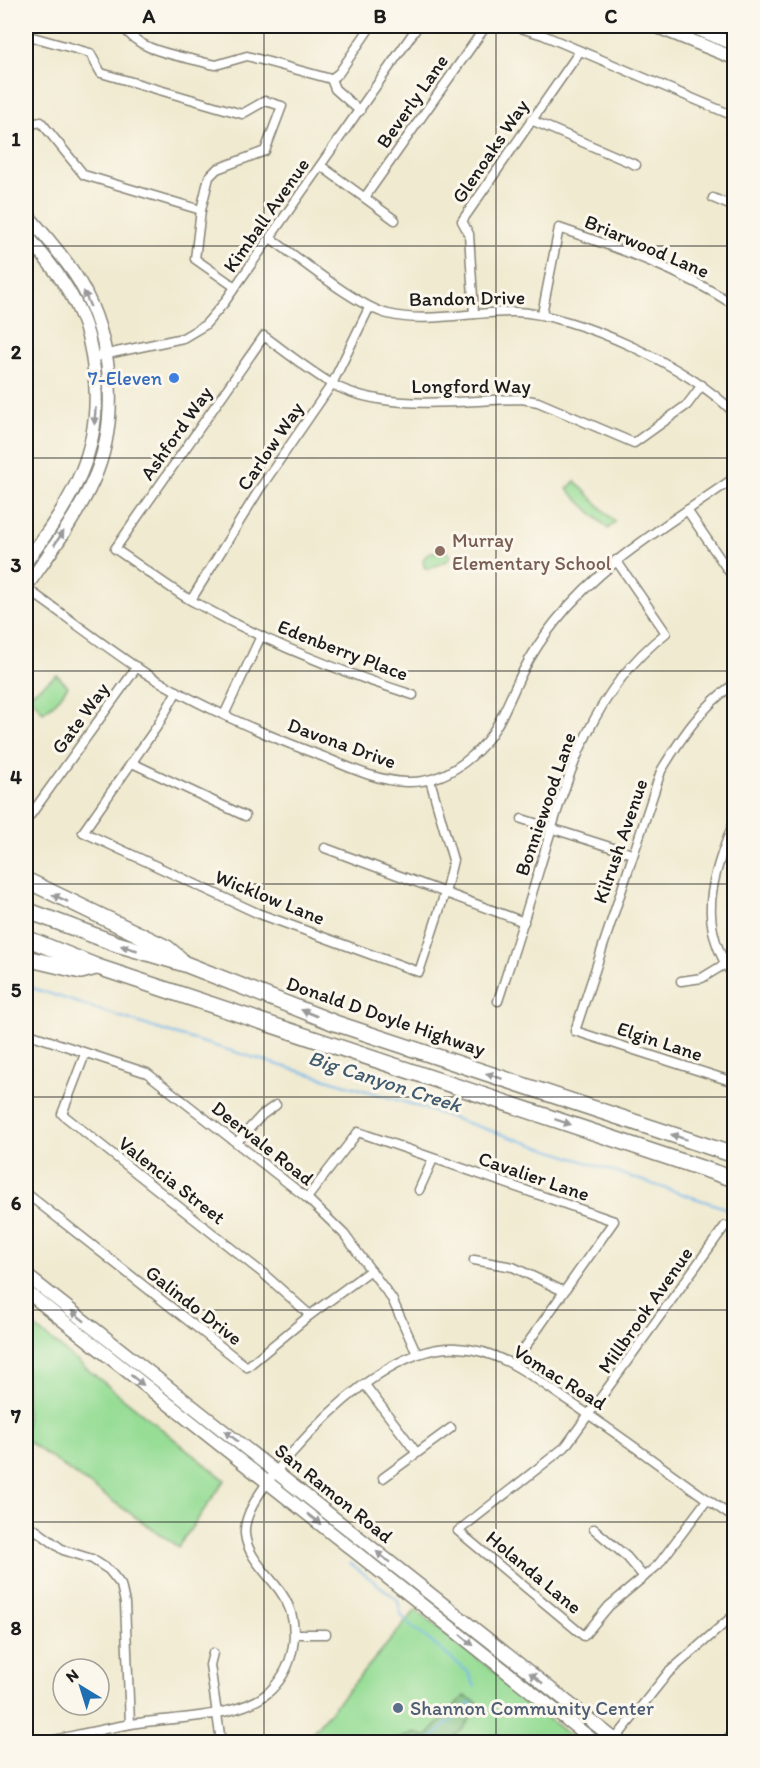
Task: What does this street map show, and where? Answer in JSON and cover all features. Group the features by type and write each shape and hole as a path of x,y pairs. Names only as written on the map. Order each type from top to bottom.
{"highway":[{"path":"26,880 167,948 185,964"},
{"name":"Donald D Doyle Highway","path":"26,910 117,944 185,964 334,1023 735,1155"},
{"path":"26,938 98,967 735,1179"},
{"path":"26,958 81,971 98,967"}],"main road":[{"path":"655,26 735,58"},
{"path":"690,26 735,44"},
{"path":"26,213 62,256 80,282 107,354 110,403 104,440 93,482 73,517 26,587"},
{"path":"26,234 53,267 80,312 93,357 96,402 94,435 87,459 66,505 26,562"},
{"name":"San Ramon Road","path":"26,1275 278,1472 615,1742"},
{"name":"San Ramon Road","path":"26,1291 595,1743"}],"street":[{"path":"123,26 130,36 147,46 206,63 216,65 247,56 331,79"},
{"path":"331,79 339,73 371,26"},
{"name":"Kimball Avenue","path":"93,357 183,338 205,325 270,238 418,26"},
{"name":"Beverly Lane","path":"365,197 486,26"},
{"path":"514,26 735,116"},
{"path":"26,46 29,36 90,53 101,73 242,114 265,101 282,106 266,152 216,169 209,177 201,210 195,259 235,287"},
{"name":"Glenoaks Way","path":"474,314 469,234 462,221 580,51"},
{"path":"331,79 335,89 360,111"},
{"path":"531,120 636,165"},
{"path":"26,125 41,122 84,175 201,210"},
{"path":"321,166 394,220"},
{"path":"713,198 735,207"},
{"name":"Briarwood Lane","path":"542,314 559,228 605,243 692,281 735,305"},
{"name":"Bandon Drive","path":"270,238 369,308 409,317 514,312 542,314 566,320 668,364 702,385 735,413"},
{"name":"Carlow Way","path":"191,600 259,490 332,384 369,308"},
{"name":"Longford Way","path":"264,336 332,384 358,394 393,402 522,399 538,402 634,442 687,405 702,385"},
{"name":"Ashford Way","path":"115,549 264,336"},
{"name":"Davona Drive","path":"26,587 137,667 177,691 298,747 364,773 389,780 430,780 455,769 490,737 537,646 580,593 616,560 735,478"},
{"path":"687,510 735,579"},
{"name":"Edenberry Place","path":"115,549 191,600 261,636 357,678 413,695"},
{"name":"Bonniewood Lane","path":"498,1001 582,740 600,706 639,656 666,633 616,560"},
{"path":"225,713 261,636"},
{"name":"Gate Way","path":"29,817 137,667"},
{"name":"Kilrush Avenue","path":"575,1031 661,771 703,711 735,684"},
{"name":"Wicklow Lane","path":"177,691 132,763 83,832 257,912 419,972 445,893 453,860 430,780"},
{"path":"132,763 245,816"},
{"path":"522,819 632,854"},
{"path":"735,822 714,883 710,907 711,929 725,964 735,977"},
{"path":"325,848 524,922"},
{"path":"681,981 702,978 725,964"},
{"name":"Elgin Lane","path":"575,1031 735,1082"},
{"name":"Deervale Road","path":"26,1033 147,1073 307,1198 344,1234 392,1299 417,1354"},
{"name":"Valencia Street","path":"85,1054 62,1114 265,1275 310,1315"},
{"path":"237,1142 262,1115 276,1105"},
{"name":"Cavalier Lane","path":"307,1198 358,1132 614,1221 513,1364"},
{"path":"419,1190 433,1159"},
{"name":"Galindo Drive","path":"26,1193 247,1367 310,1315 371,1270"},
{"name":"Millbrook Avenue","path":"458,1531 565,1448 725,1226"},
{"path":"474,1260 513,1267 563,1291"},
{"name":"Vomac Road","path":"295,1634 289,1607 248,1548 245,1534 248,1513 268,1483 330,1412 395,1364 417,1354 456,1347 485,1353 513,1364 591,1415 735,1518"},
{"path":"365,1385 416,1452"},
{"path":"383,1478 451,1428"},
{"name":"Holanda Lane","path":"458,1531 584,1636 609,1606 658,1565 707,1500"},
{"path":"26,1522 63,1550 92,1559 109,1570 121,1586 125,1603 130,1724"},
{"path":"594,1529 627,1557 644,1577"},
{"path":"615,1742 668,1673 735,1615"},
{"path":"44,1743 130,1724 244,1707 270,1692 288,1665 295,1634 326,1634"},
{"path":"213,1653 210,1665 221,1743"},
{"path":"725,1743 735,1733"}],"green space":[{"path":"575,481 615,522 608,529 567,489"},
{"path":"430,552 447,552 451,556 447,561 429,569 424,567 423,559"},
{"path":"57,675 68,686 56,702 43,712 29,695"},
{"path":"26,1320 225,1480 178,1547 26,1440"},
{"path":"416,1610 510,1684 522,1698 578,1742 304,1742"},
{"path":"464,1696 477,1702 478,1707 463,1729 448,1742 395,1742 414,1732 426,1737"}],"waterway":[{"name":"Big Canyon Creek","path":"26,986 164,1031 404,1102 734,1211"},
{"path":"350,1563 398,1600 401,1615 468,1672 475,1687"},
{"path":"428,1742 472,1702"}],"place":[{"name":"7-Eleven","path":"174,378"},
{"name":"Murray Elementary School","path":"440,551"},
{"name":"Shannon Community Center","path":"398,1708"}]}
